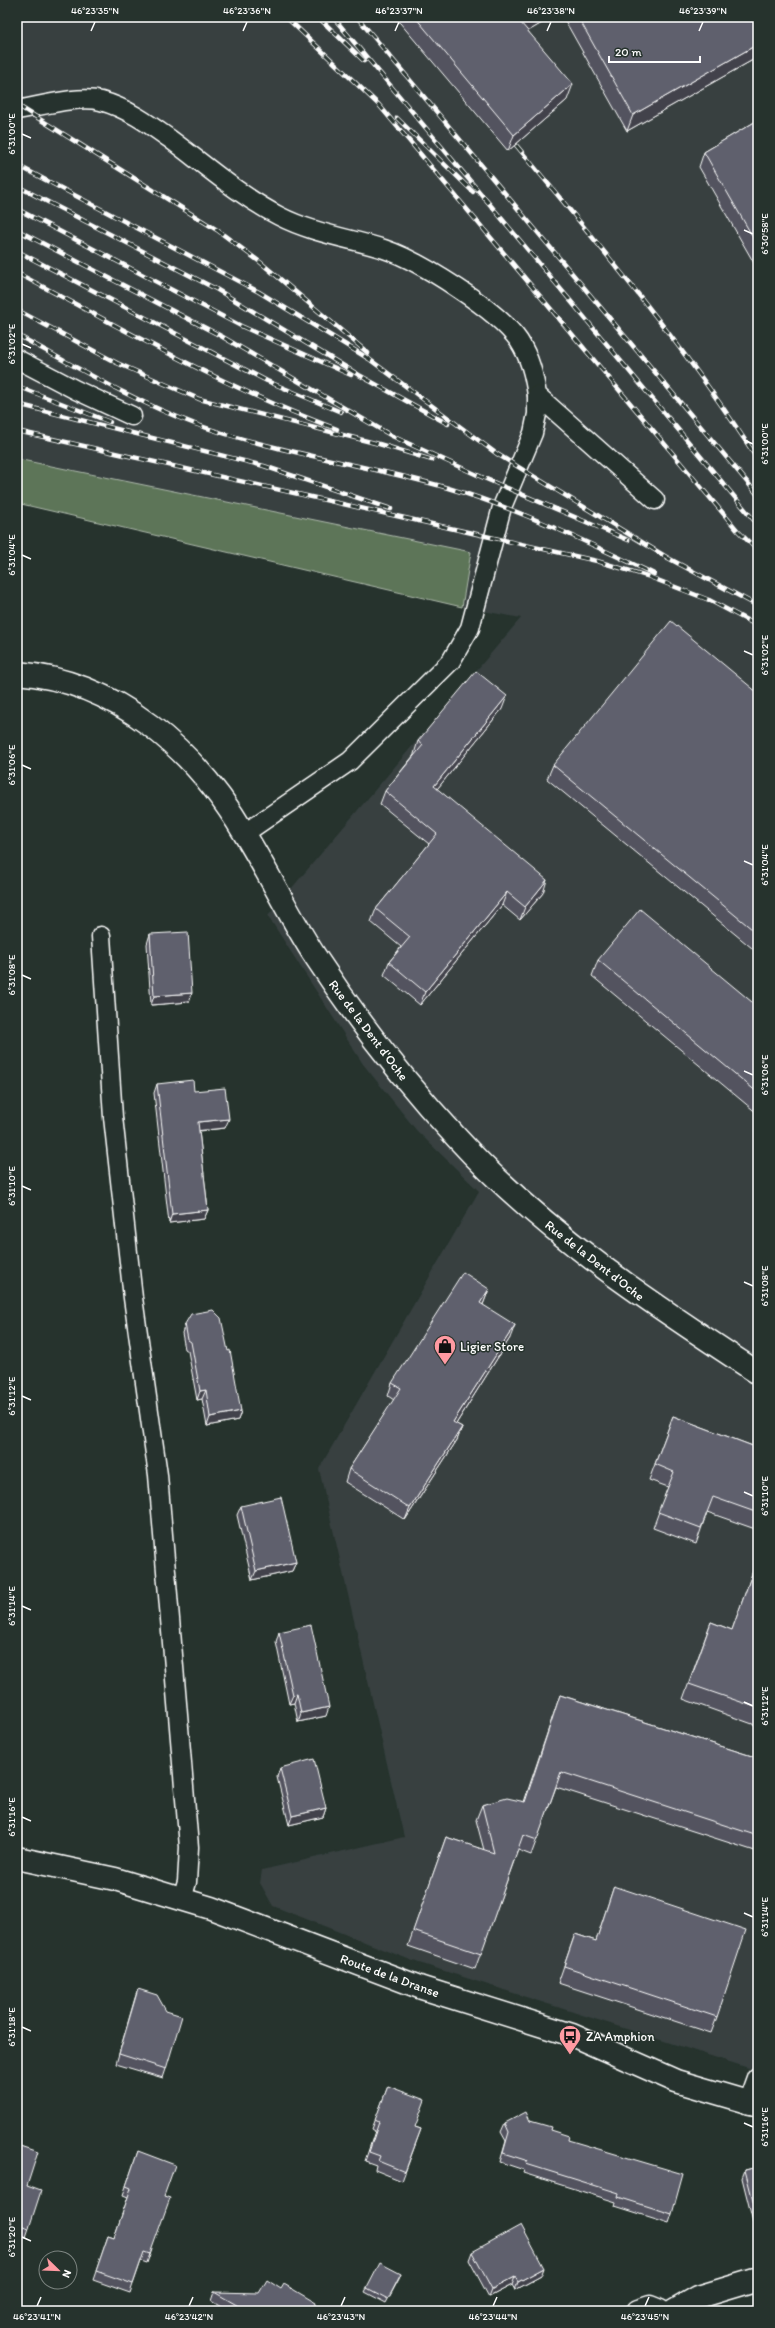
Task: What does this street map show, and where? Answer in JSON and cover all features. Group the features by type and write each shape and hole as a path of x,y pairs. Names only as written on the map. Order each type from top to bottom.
{"street":[{"name":"Rue de la Dent d'Oche","path":"17,674 57,680 86,689 114,701 140,717 164,735 202,773 244,833 290,915 342,996 412,1088 458,1140 502,1184 596,1264 646,1300 758,1373"},
{"name":"Route de la Dranse","path":"17,1858 114,1879 239,1918 415,1985 572,2035 676,2081 753,2104"},
{"path":"753,2104 758,2078"},
{"path":"674,2311 698,2297 758,2278"},
{"path":"638,2311 650,2307 660,2311"}],"lane":[{"path":"17,110 87,99 117,106 157,130 278,216 303,227 407,257 428,270 507,326 528,357 537,394 537,414 533,432 502,507 470,628 458,651 439,676 350,761 244,833"},
{"path":"17,359 76,390 132,416"},
{"path":"537,394 654,500"},
{"path":"101,936 113,1116 133,1298 158,1475 190,1847 187,1882 182,1899"}],"shaded area":[{"path":"17,17 758,17 758,2071 413,1961 273,1906 260,1883 262,1870 404,1837 319,1469 479,1191 417,1131 363,1064 268,916 521,618 462,607 17,503"}],"green space":[{"path":"17,459 471,552 462,607 17,503"}],"building":[{"path":"415,17 531,17 521,23 573,84 514,135"},
{"path":"578,17 758,17 758,44 633,115"},
{"path":"758,120 758,246 704,152"},
{"path":"671,621 758,693 758,934 553,765"},
{"path":"476,671 507,696 434,786 547,880 525,907 507,892 425,992 389,962 410,937 376,909 437,834 385,791 423,745 418,741"},
{"path":"640,909 758,1007 758,1093 598,960"},
{"path":"188,932 192,993 154,996 150,934"},
{"path":"193,1080 194,1091 225,1088 229,1119 198,1122 208,1210 172,1214 157,1084"},
{"path":"463,1272 489,1289 480,1303 515,1325 453,1422 462,1427 410,1508 349,1469 401,1388 392,1383"},
{"path":"213,1310 221,1318 228,1351 230,1350 241,1411 210,1417 206,1390 200,1391 191,1342 188,1340 185,1324 191,1314"},
{"path":"673,1416 758,1448 758,1513 713,1497 701,1528 658,1512 674,1472 655,1464"},
{"path":"281,1497 296,1562 256,1571 241,1506"},
{"path":"758,1557 758,1708 689,1684 711,1622 732,1630"},
{"path":"311,1625 329,1707 301,1713 297,1694 293,1695 279,1632"},
{"path":"560,1695 758,1758 758,1836 561,1772 537,1840 523,1835 481,1954 413,1931 446,1837 494,1853 482,1805 507,1798 525,1802"},
{"path":"314,1759 326,1808 292,1816 280,1768"},
{"path":"614,1886 746,1930 717,2017 564,1966 575,1934 596,1941"},
{"path":"138,1989 157,1995 166,2011 182,2016 166,2069 119,2054"},
{"path":"388,2086 425,2100 415,2127 421,2129 405,2172 378,2161 380,2156 369,2152 379,2122 375,2120"},
{"path":"526,2112 530,2121 551,2127 550,2130 569,2136 568,2140 683,2174 672,2214 618,2197 619,2193 526,2164 528,2161 503,2153 509,2132 505,2123"},
{"path":"17,2145 38,2152 27,2186 41,2191 29,2228 17,2224"},
{"path":"138,2151 175,2165 164,2196 170,2198 150,2254 144,2252 133,2284 96,2271 108,2236 114,2238 131,2188 126,2186"},
{"path":"758,2167 758,2213 756,2213 745,2170"},
{"path":"521,2225 544,2268 518,2282 515,2277 492,2289 472,2252"},
{"path":"380,2263 401,2274 388,2299 367,2288"},
{"path":"267,2280 281,2289 284,2284 316,2303 312,2311 247,2311 214,2292 259,2293"}],"railway":[{"path":"286,17 379,105 738,531 758,551"},
{"path":"318,17 364,61"},
{"path":"333,17 758,525"},
{"path":"357,17 758,495"},
{"path":"17,105 217,230 260,262 368,353"},
{"path":"397,118 473,192"},
{"path":"516,145 611,260 672,338 702,378 758,460"},
{"path":"17,165 259,292 369,359 497,454 668,558 758,606"},
{"path":"17,186 216,289 359,375 448,424"},
{"path":"17,209 241,326 351,375"},
{"path":"17,230 221,336 392,436 484,478 628,540"},
{"path":"17,251 267,381 341,412"},
{"path":"17,273 215,377 296,413 337,429"},
{"path":"17,310 117,363 199,399 379,444 432,460"},
{"path":"17,335 127,394 195,424 257,443 385,472 474,496 527,516 654,574"},
{"path":"17,386 110,422"},
{"path":"17,404 264,466 391,509"},
{"path":"17,431 597,561 647,576 709,600 758,626"}],"place":[{"name":"Ligier Store","path":"445,1366"},
{"name":"ZA Amphion","path":"570,2056"}]}
